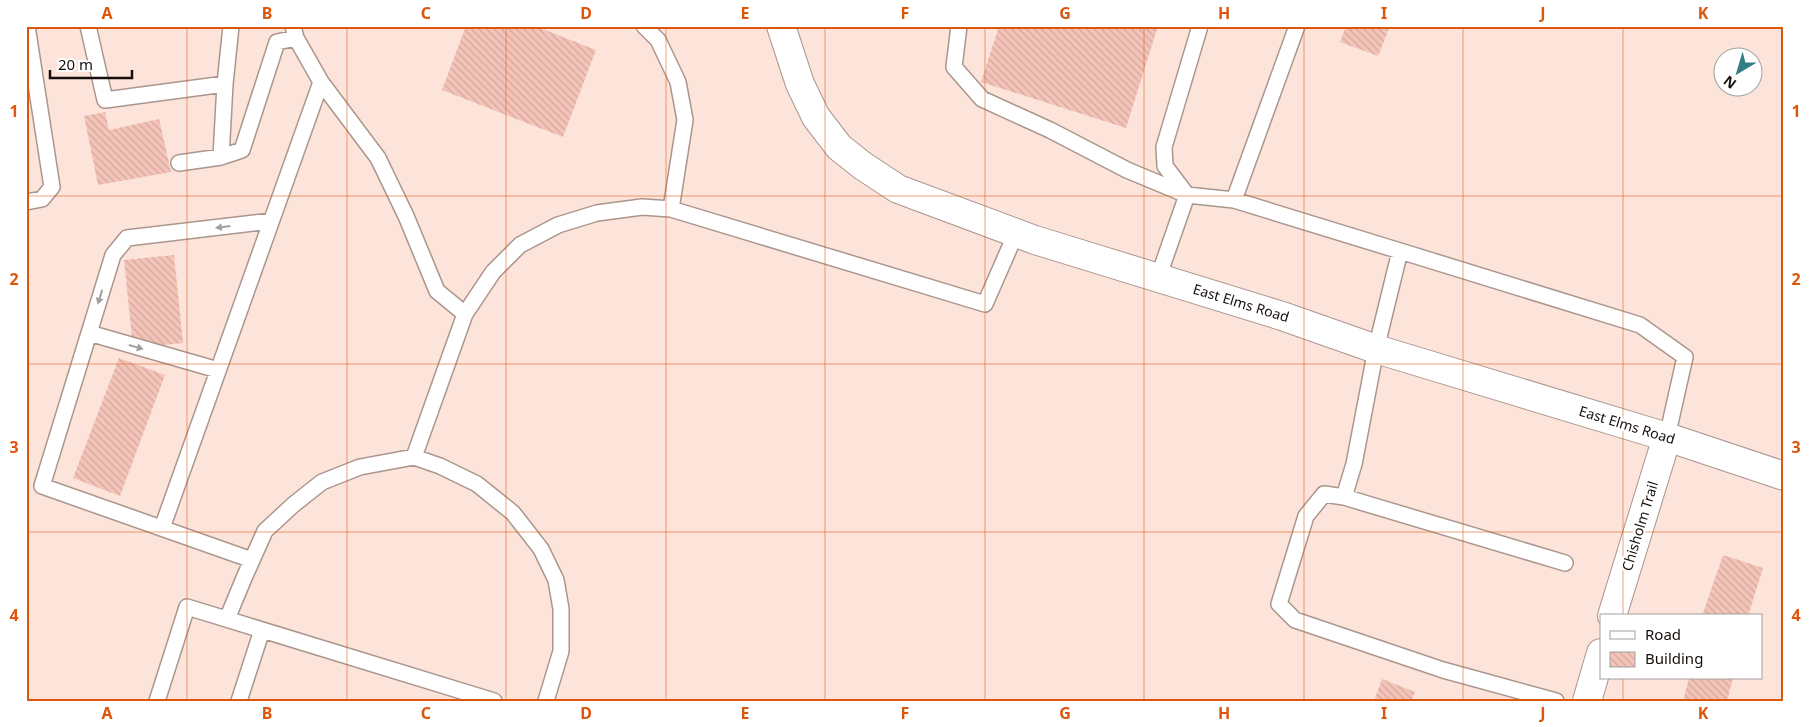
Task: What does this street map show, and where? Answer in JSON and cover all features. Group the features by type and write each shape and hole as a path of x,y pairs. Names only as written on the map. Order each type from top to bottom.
{"main road":[{"name":"East Elms Road","path":"781,26 800,84 816,117 839,147 863,166 898,189 1016,233 1282,316 1376,349 1667,437 1784,476"},
{"name":"Chisholm Trail","path":"1613,614 1667,437"},
{"path":"1586,701 1600,655"}],"lane":[{"path":"26,202 42,199 52,186 27,26"},
{"path":"88,26 105,100 225,84"},
{"path":"221,157 225,84 231,26"},
{"path":"644,26 658,40 678,82 685,120 671,209"},
{"path":"959,26 954,66 982,99 1050,130 1127,170 1187,195 1234,200 1640,324 1685,357 1667,437"},
{"path":"1187,195 1165,166 1164,147 1200,26"},
{"path":"1234,200 1297,26"},
{"path":"178,163 221,157 242,150 277,42 294,32 321,82 378,158 406,216 437,291 465,314"},
{"path":"162,528 321,82"},
{"path":"1158,278 1187,195"},
{"path":"414,458 465,314 493,272 520,245 558,225 597,213 642,207 671,209 985,304 1016,233"},
{"path":"252,560 42,486 113,255 127,238 271,221"},
{"path":"1344,496 1354,464 1376,349 1400,251"},
{"path":"89,333 218,370"},
{"path":"227,619 266,531 293,505 322,482 360,467 414,458 440,466 476,484 513,513 541,549 556,580 562,609 561,651 546,701"},
{"path":"1556,701 1443,670 1295,620 1279,604 1306,516 1324,494 1344,496 1565,563"},
{"path":"157,701 187,607 494,701"},
{"path":"239,701 262,630"}],"building":[{"path":"466,26 535,26 596,50 563,137 442,90"},
{"path":"999,26 1158,26 1126,128 981,82"},
{"path":"1346,26 1390,26 1378,56 1340,42"},
{"path":"105,112 109,130 159,119 171,172 98,185 84,116"},
{"path":"174,255 183,343 133,348 124,260"},
{"path":"119,358 165,375 120,496 73,478"},
{"path":"1723,555 1763,568 1749,614 1703,614"},
{"path":"1382,679 1415,692 1412,701 1374,701"},
{"path":"1688,680 1732,680 1727,701 1683,701"}]}
